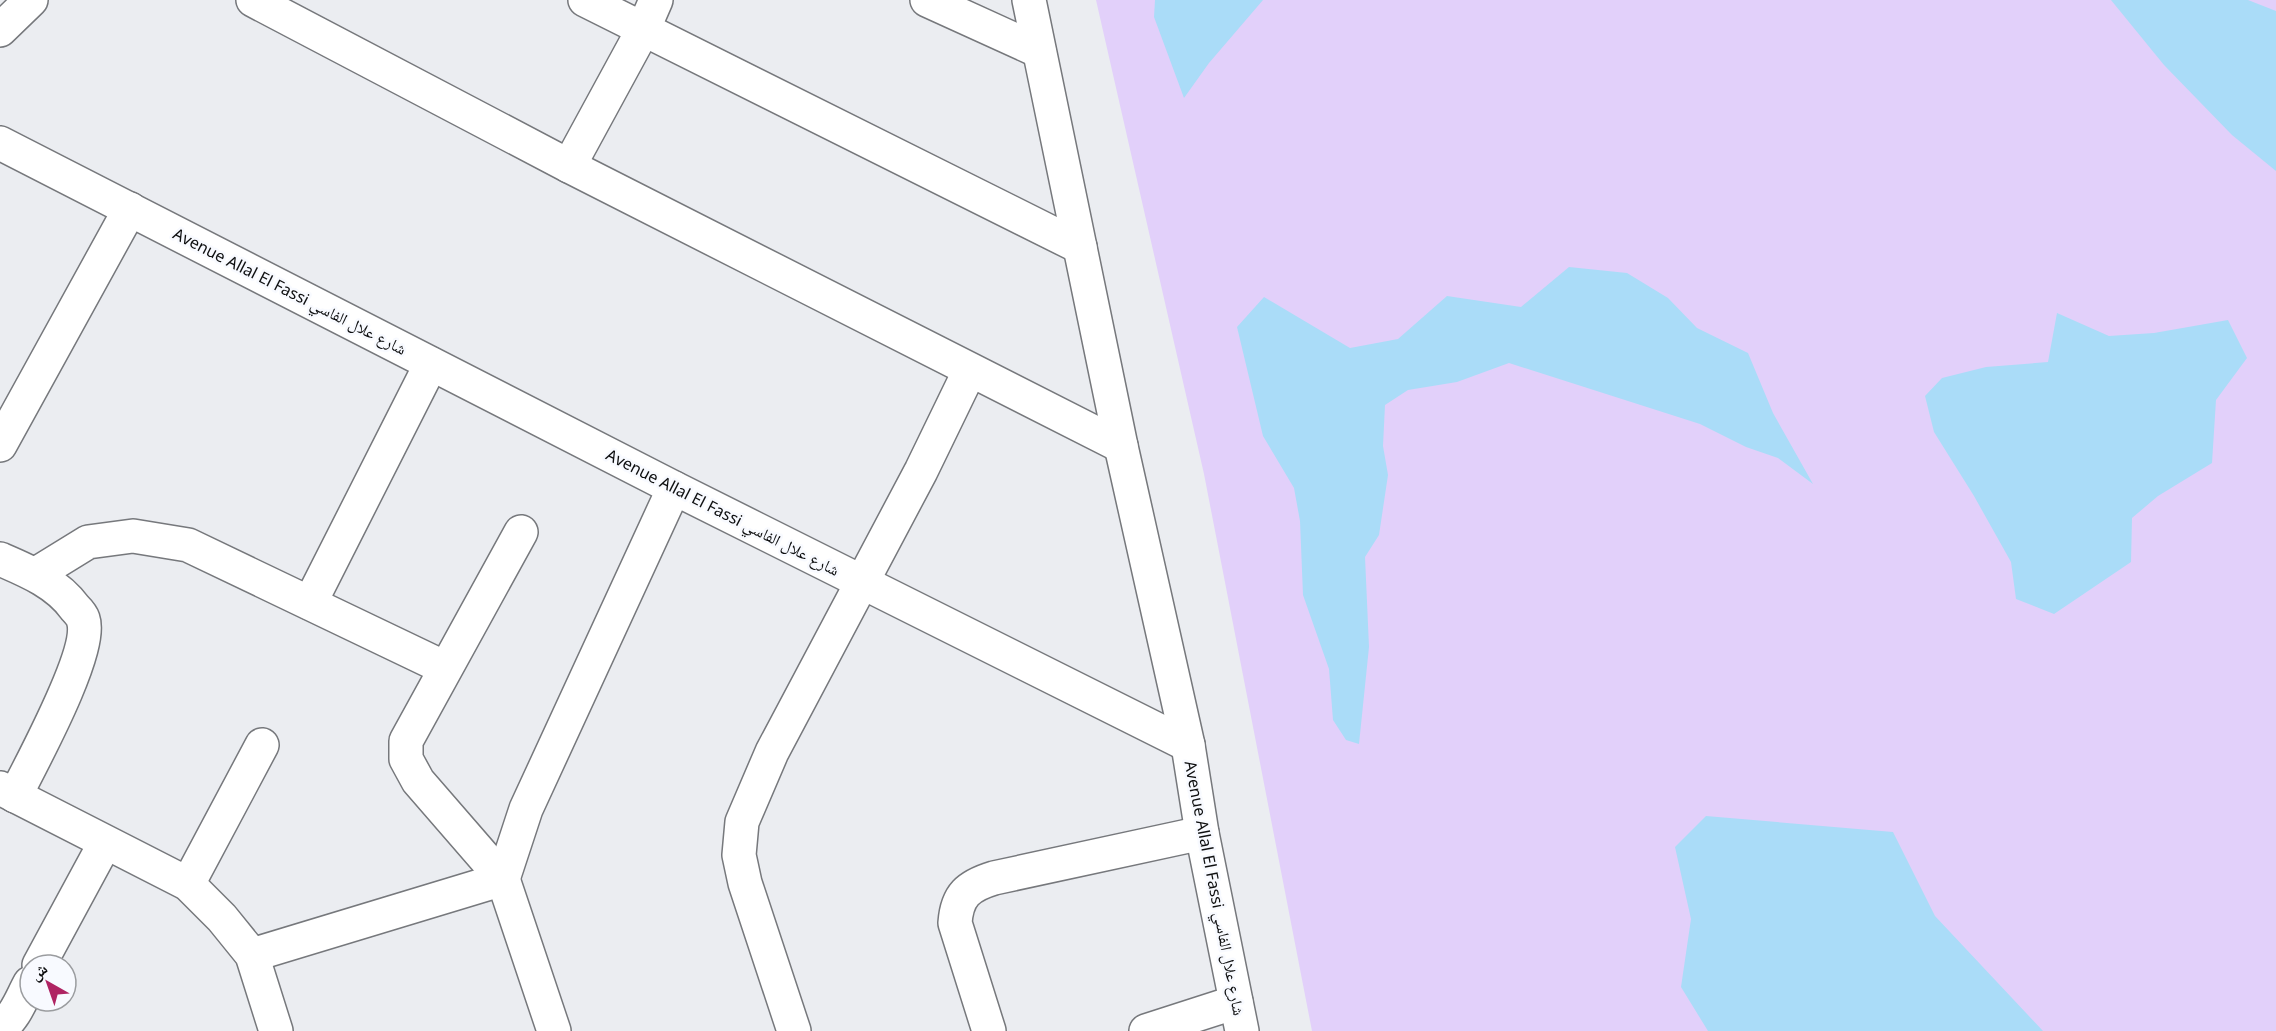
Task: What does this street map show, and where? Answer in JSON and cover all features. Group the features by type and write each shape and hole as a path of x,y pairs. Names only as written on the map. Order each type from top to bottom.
{"street":[{"path":"0,30 31,0"},
{"path":"253,0 569,166 1121,446"},
{"path":"585,0 1080,247"},
{"path":"569,166 643,30 656,0"},
{"path":"927,0 1039,51"},
{"path":"1029,0 1121,446 1188,745"},
{"name":"Avenue Allal El Fassi شارع علال الفاسي","path":"0,143 674,488 1188,745 1202,833 1239,1017"},
{"path":"0,445 130,209"},
{"path":"310,603 431,364"},
{"path":"794,1031 745,883 739,855 742,822 772,752 921,471 970,370"},
{"path":"503,879 526,809 674,488"},
{"path":"521,532 406,741 406,759 418,781 503,879 554,1031"},
{"path":"36,574 88,542 133,536 188,545 445,668"},
{"path":"0,559 36,574 67,596 84,620 82,651 64,695 8,792 188,884 222,918 252,955 276,1031"},
{"path":"188,884 262,745"},
{"path":"989,1031 956,923 956,908 963,895 976,884 994,878 1202,833"},
{"path":"45,953 105,843"},
{"path":"252,955 503,879"},
{"path":"0,1028 6,1024 18,1004"},
{"path":"1146,1031 1239,1017"}],"shaded area":[{"path":"1096,0 2276,0 2276,1031 1312,1031 1204,474"}],"water":[{"path":"1155,0 1263,0 1209,63 1184,98 1154,17"},
{"path":"2111,0 2248,0 2276,11 2276,171 2232,135 2164,65"},
{"path":"1569,267 1627,273 1668,298 1697,328 1748,353 1773,413 1813,484 1778,458 1746,447 1700,424 1509,363 1457,382 1408,390 1385,405 1383,446 1388,475 1379,535 1365,557 1369,647 1359,744 1346,740 1333,720 1329,669 1303,595 1300,521 1294,488 1263,436 1237,327 1264,297 1350,348 1398,339 1447,296 1521,307"},
{"path":"2057,313 2109,336 2154,333 2228,320 2247,358 2216,400 2212,463 2158,496 2132,518 2131,562 2054,614 2016,599 2011,562 1974,496 1934,432 1925,396 1942,378 1986,367 2048,362"},
{"path":"1706,816 1893,832 1935,916 2043,1031 1708,1031 1681,987 1691,919 1675,847"}]}
